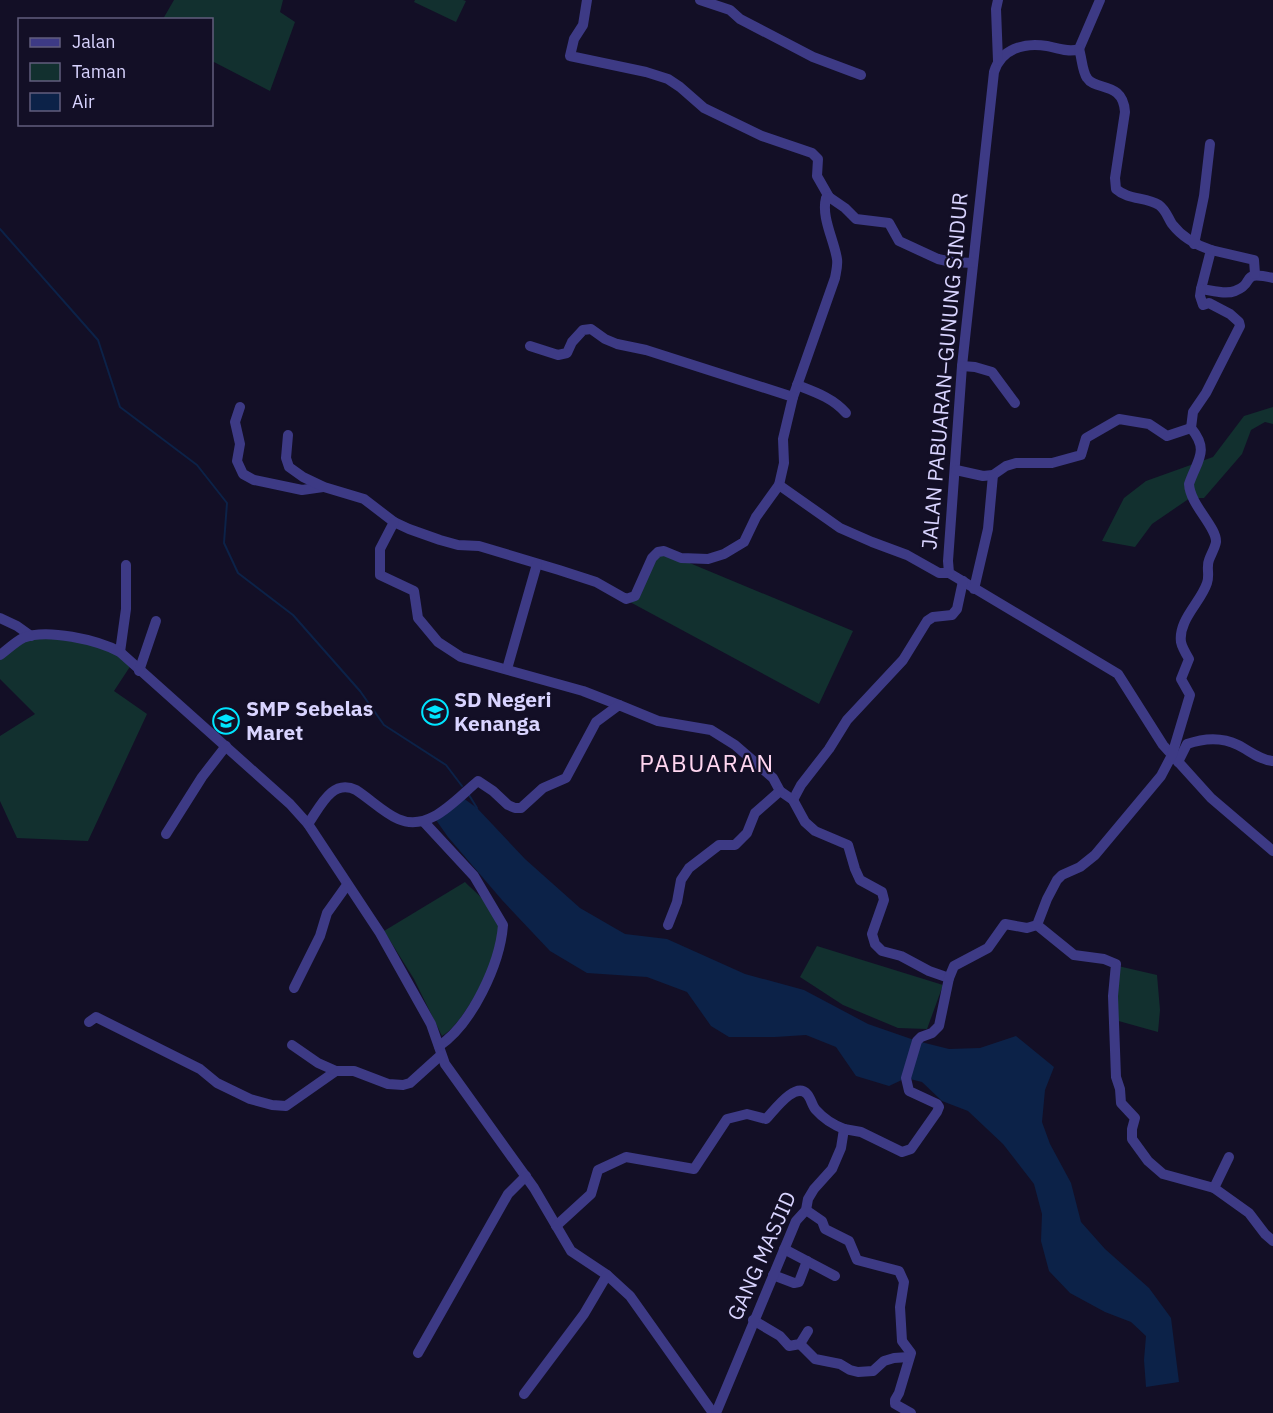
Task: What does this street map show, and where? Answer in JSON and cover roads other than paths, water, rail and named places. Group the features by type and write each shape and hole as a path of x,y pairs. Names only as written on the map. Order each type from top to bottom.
{"street":[{"path":"587,0 583,25 574,39 570,56 668,79 704,108 762,136 812,153 818,159 818,176 829,197 836,200 856,219 889,223 899,241 938,258 952,262 973,263"},
{"path":"700,0 730,10 740,19 813,57 861,75"},
{"name":"JALAN PABUARAN–GUNUNG SINDUR","path":"998,0 996,29 998,61 994,72 962,366 948,561 950,573 1118,674 1162,745 1223,810 1273,851"},
{"path":"1100,0 1079,49 1086,77 1091,82 1113,90 1125,105 1115,178 1116,189 1125,195 1152,201 1163,207 1173,225 1194,244 1254,260 1255,274"},
{"path":"998,61 1006,53 1025,45 1046,45 1073,51 1079,49"},
{"path":"1194,244 1204,196 1210,144"},
{"path":"288,435 286,458 290,467 303,477 324,487 364,499 394,522 440,540 458,545 479,546 596,582 626,599 632,598 652,558 658,552 664,551 681,558 708,559 741,545 756,517 779,485 784,463 783,439 793,397 835,278 837,261 825,203 826,198 829,197"},
{"path":"1175,758 1190,695 1181,679 1189,659 1181,643 1182,632 1186,619 1207,585 1208,564 1216,545 1213,533 1189,489 1191,477 1202,449 1199,438 1191,428 1193,412 1206,393 1240,326 1230,314 1209,303 1203,305 1200,301 1210,250"},
{"path":"1201,289 1228,293 1239,289 1252,275 1273,278"},
{"path":"530,346 558,355 567,353 572,342 583,330 591,329 617,344 646,350 793,397"},
{"path":"962,366 992,372 1015,403"},
{"path":"797,385 830,399 846,412"},
{"path":"240,407 235,422 240,444 237,461 243,474 254,480 302,490 324,487"},
{"path":"956,470 983,476 993,475 1006,466 1016,463 1052,463 1081,455 1086,438 1119,419 1149,424 1167,436 1191,428"},
{"path":"974,589 988,529 993,475"},
{"path":"779,485 840,528 907,555 939,573 950,573"},
{"path":"394,522 380,549 380,575 414,591 418,618 438,642 461,657 583,691 658,721 711,730 743,751 772,778 780,791 793,800 805,822 815,831 848,845 860,880 882,892 884,900 872,934 875,944 882,951 901,956 929,971 949,978"},
{"path":"507,669 537,564"},
{"path":"120,652 126,609 126,565"},
{"path":"793,800 801,784 829,749 847,720 903,660 927,621 933,617 952,615 957,609 963,581"},
{"path":"0,618 31,636"},
{"path":"139,671 156,621"},
{"path":"0,655 22,639 31,636 75,637 109,646 120,652 290,804 308,824 380,933 430,1024 445,1064 526,1176 571,1251 608,1275 630,1296 714,1413"},
{"path":"308,824 330,792 340,786 356,790 396,819 406,822 424,822 432,818 478,781 493,791 507,805 521,808 543,788 566,778 596,722 619,705"},
{"path":"1037,925 1057,880 1095,855 1187,744 1206,739 1224,740 1237,744 1254,755 1273,761"},
{"path":"166,834 202,777 226,746"},
{"path":"668,926 677,902 681,880 690,868 719,845 735,845 747,833 755,813 780,791"},
{"path":"292,1045 318,1063 336,1071 354,1071 388,1084 410,1083 458,1029 486,986 494,966 503,925 474,876 424,822"},
{"path":"294,988 320,936 327,913 347,885"},
{"path":"556,1226 591,1194 598,1170 626,1157 694,1169 728,1119 747,1114 766,1119 797,1090 808,1094 816,1110 835,1125 861,1132 902,1152 911,1149 939,1107 909,1091 906,1078 917,1041 932,1033 939,1026 949,978 954,966 988,948 1005,924 1027,928 1037,925"},
{"path":"1037,925 1074,955 1104,959 1116,964 1113,996 1116,1077 1122,1103 1135,1118 1132,1139 1148,1161 1163,1174 1214,1188 1249,1213 1265,1234 1273,1240"},
{"path":"89,1022 96,1017 200,1070 217,1083 250,1099 272,1105 286,1106 336,1071"},
{"name":"GANG MASJID","path":"714,1413 796,1221 806,1210 808,1199 814,1189 832,1169 841,1148 844,1129"},
{"path":"1214,1188 1229,1157"},
{"path":"418,1353 508,1194 526,1176"},
{"path":"806,1210 822,1221 825,1229 849,1240 857,1260 899,1271 904,1282 900,1306 902,1341 911,1353 895,1404 911,1413"},
{"path":"784,1249 835,1276"},
{"path":"773,1275 794,1283 798,1282 807,1261"},
{"path":"524,1394 584,1314 608,1275"},
{"path":"753,1320 780,1336 789,1346 800,1344 808,1331"},
{"path":"800,1344 815,1359 840,1364 850,1371 858,1372 873,1371 884,1361 894,1358 909,1357"}],"water":[{"path":"463,798 477,808 525,859 580,908 625,934 667,939 745,974 804,990 868,1024 917,1041 949,1049 980,1048 1016,1036 1054,1067 1045,1090 1042,1122 1050,1144 1071,1183 1081,1222 1105,1249 1149,1288 1171,1318 1179,1382 1146,1387 1144,1360 1146,1336 1131,1322 1105,1312 1070,1293 1049,1271 1041,1241 1042,1214 1034,1184 1003,1144 968,1111 942,1101 922,1082 906,1078 889,1086 856,1076 836,1047 806,1035 729,1037 711,1026 687,992 647,977 587,973 550,951 502,900 436,820"}],"waterway":[{"path":"0,229 98,340 120,407 197,465 227,503 224,543 238,573 293,615 360,691 384,725 446,765 462,786"},
{"path":"469,795 477,808"}],"place":[{"name":"SD Negeri Kenanga","path":"435,712"},
{"name":"SMP Sebelas Maret","path":"226,721"}],"district":[{"name":"PABUARAN","path":"707,764"}]}
